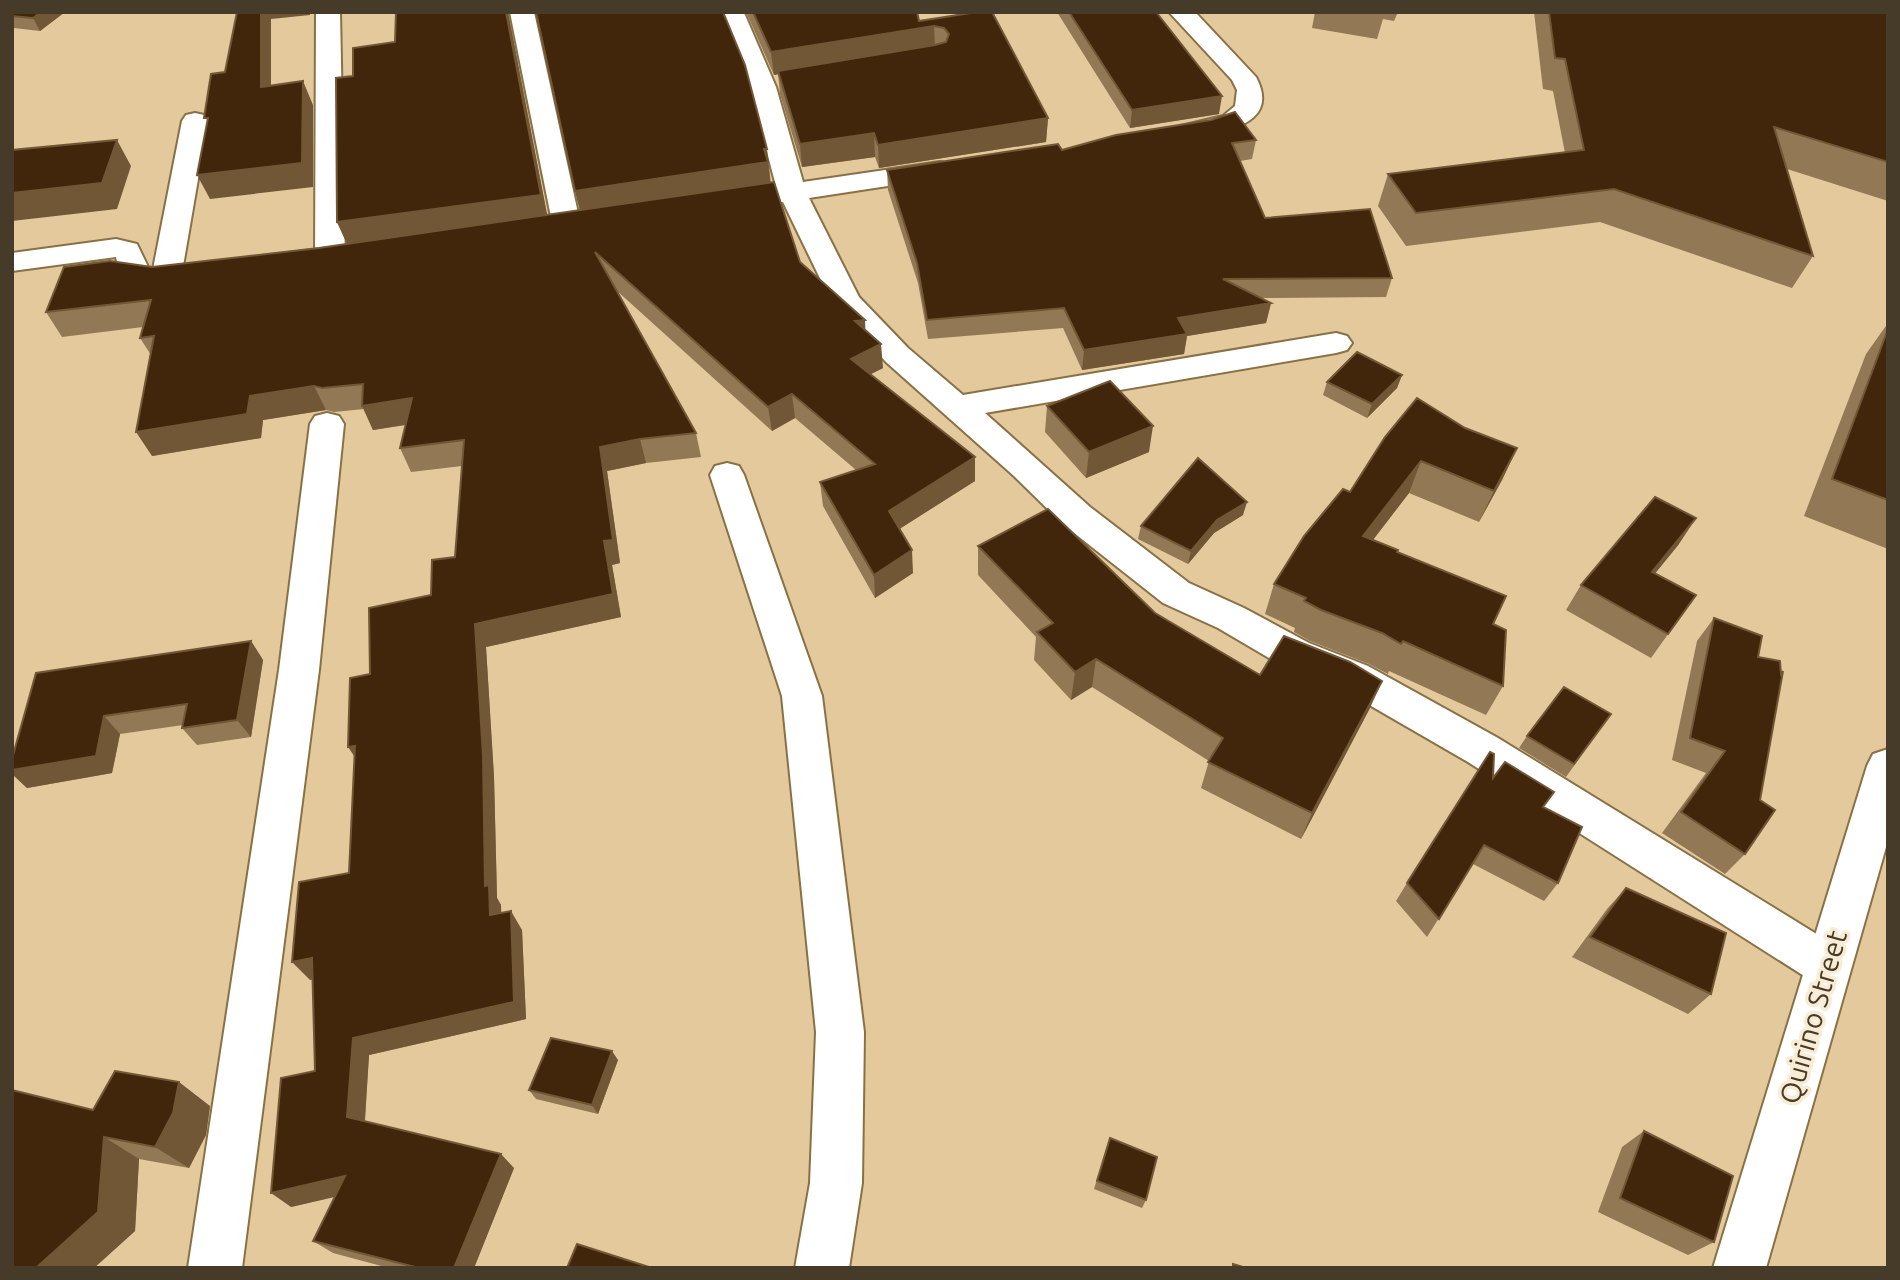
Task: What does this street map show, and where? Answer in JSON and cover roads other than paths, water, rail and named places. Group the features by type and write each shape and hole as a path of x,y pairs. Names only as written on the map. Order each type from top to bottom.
{"street":[{"path":"328,12 316,263 362,257"},
{"path":"522,12 566,227"},
{"path":"1167,135 1232,122 1248,108 1250,90 1243,77 1181,12"},
{"path":"733,15 763,87 792,192 846,301 897,355 1026,467 1077,516 1176,593 1231,618 1295,654 1354,677 1483,750 1828,966"},
{"path":"763,87 789,82"},
{"path":"166,280 195,121"},
{"path":"739,201 966,166"},
{"path":"12,261 116,248 127,250 131,255 132,271 138,278 166,280 207,275"},
{"path":"956,407 1336,343"},
{"path":"215,1268 299,670 327,424"},
{"path":"727,475 802,696 840,1032 836,1183 822,1268"},
{"name":"Quirino Street","path":"1739,1268 1886,775"}]}
